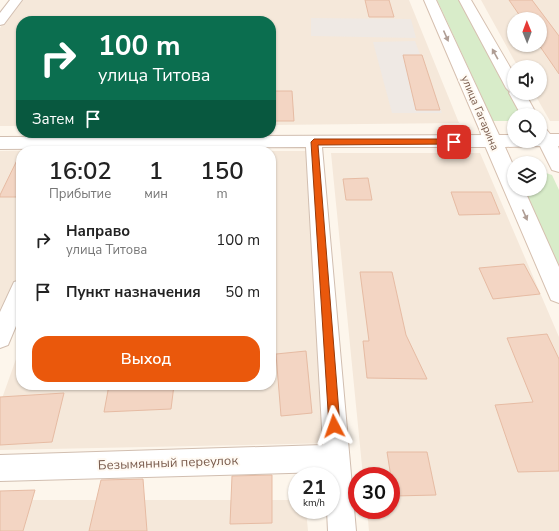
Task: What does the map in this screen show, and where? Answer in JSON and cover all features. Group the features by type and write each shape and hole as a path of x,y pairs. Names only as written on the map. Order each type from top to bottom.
{"street":[{"name":"улица Гагарина","path":"430,0 559,293"},
{"path":"465,0 507,75"},
{"path":"0,4 15,2"},
{"path":"0,21 15,2"},
{"path":"130,146 314,142 492,141 548,138 559,165"},
{"path":"0,142 67,146"},
{"path":"314,142 342,531"},
{"path":"0,337 16,300"},
{"name":"Безымянный переулок","path":"0,468 337,458"}],"shaded area":[{"path":"21,0 409,0 459,123 276,125 276,16 16,16 16,126 0,126 0,28"},
{"path":"481,0 559,0 559,121 550,121 547,116 547,108 543,108 538,100 547,100 547,60 514,60 510,52 547,52 547,12 507,12 507,47"},
{"path":"311,18 411,19 416,38 311,36"},
{"path":"415,41 442,113 392,113 373,42"},
{"path":"0,151 16,151 16,285 0,325"},
{"path":"276,151 310,151 335,443 0,450 0,404 16,359 16,390 276,390"},
{"path":"331,153 480,153 559,337 559,531 369,531 368,519 400,519 400,467 362,467"},
{"path":"0,500 288,500 288,519 307,519 308,531 0,531"}],"green space":[{"path":"437,0 461,0 507,88 507,100 513,100 517,108 507,108 507,121 493,121"},
{"path":"547,173 552,175 559,190 559,269 527,196 547,196"}],"building":[{"path":"365,0 389,0 394,17 369,17"},
{"path":"509,0 532,0 541,12 517,12"},
{"path":"547,20 559,36 559,74 544,52 547,52"},
{"path":"403,55 422,55 440,110 416,110"},
{"path":"276,91 292,91 294,121 276,121"},
{"path":"16,162 16,197 0,197"},
{"path":"368,178 372,200 346,200 343,179"},
{"path":"451,192 491,192 500,214 459,215"},
{"path":"524,264 540,294 493,299 479,268"},
{"path":"360,272 392,272 406,335 427,379 367,378 363,341 369,341"},
{"path":"547,334 559,359 559,471 518,472 495,405 533,402 507,338"},
{"path":"306,351 312,413 281,416 276,354"},
{"path":"108,390 173,390 171,409 104,412"},
{"path":"64,393 52,442 0,445 0,397"},
{"path":"387,452 427,452 436,495 400,496 400,467 389,467"},
{"path":"272,475 272,523 230,524 232,476"},
{"path":"143,479 147,531 89,531 101,480"},
{"path":"35,490 23,531 0,531 0,491"}],"route":[{"path":"334,426 314,142 454,142"}]}
